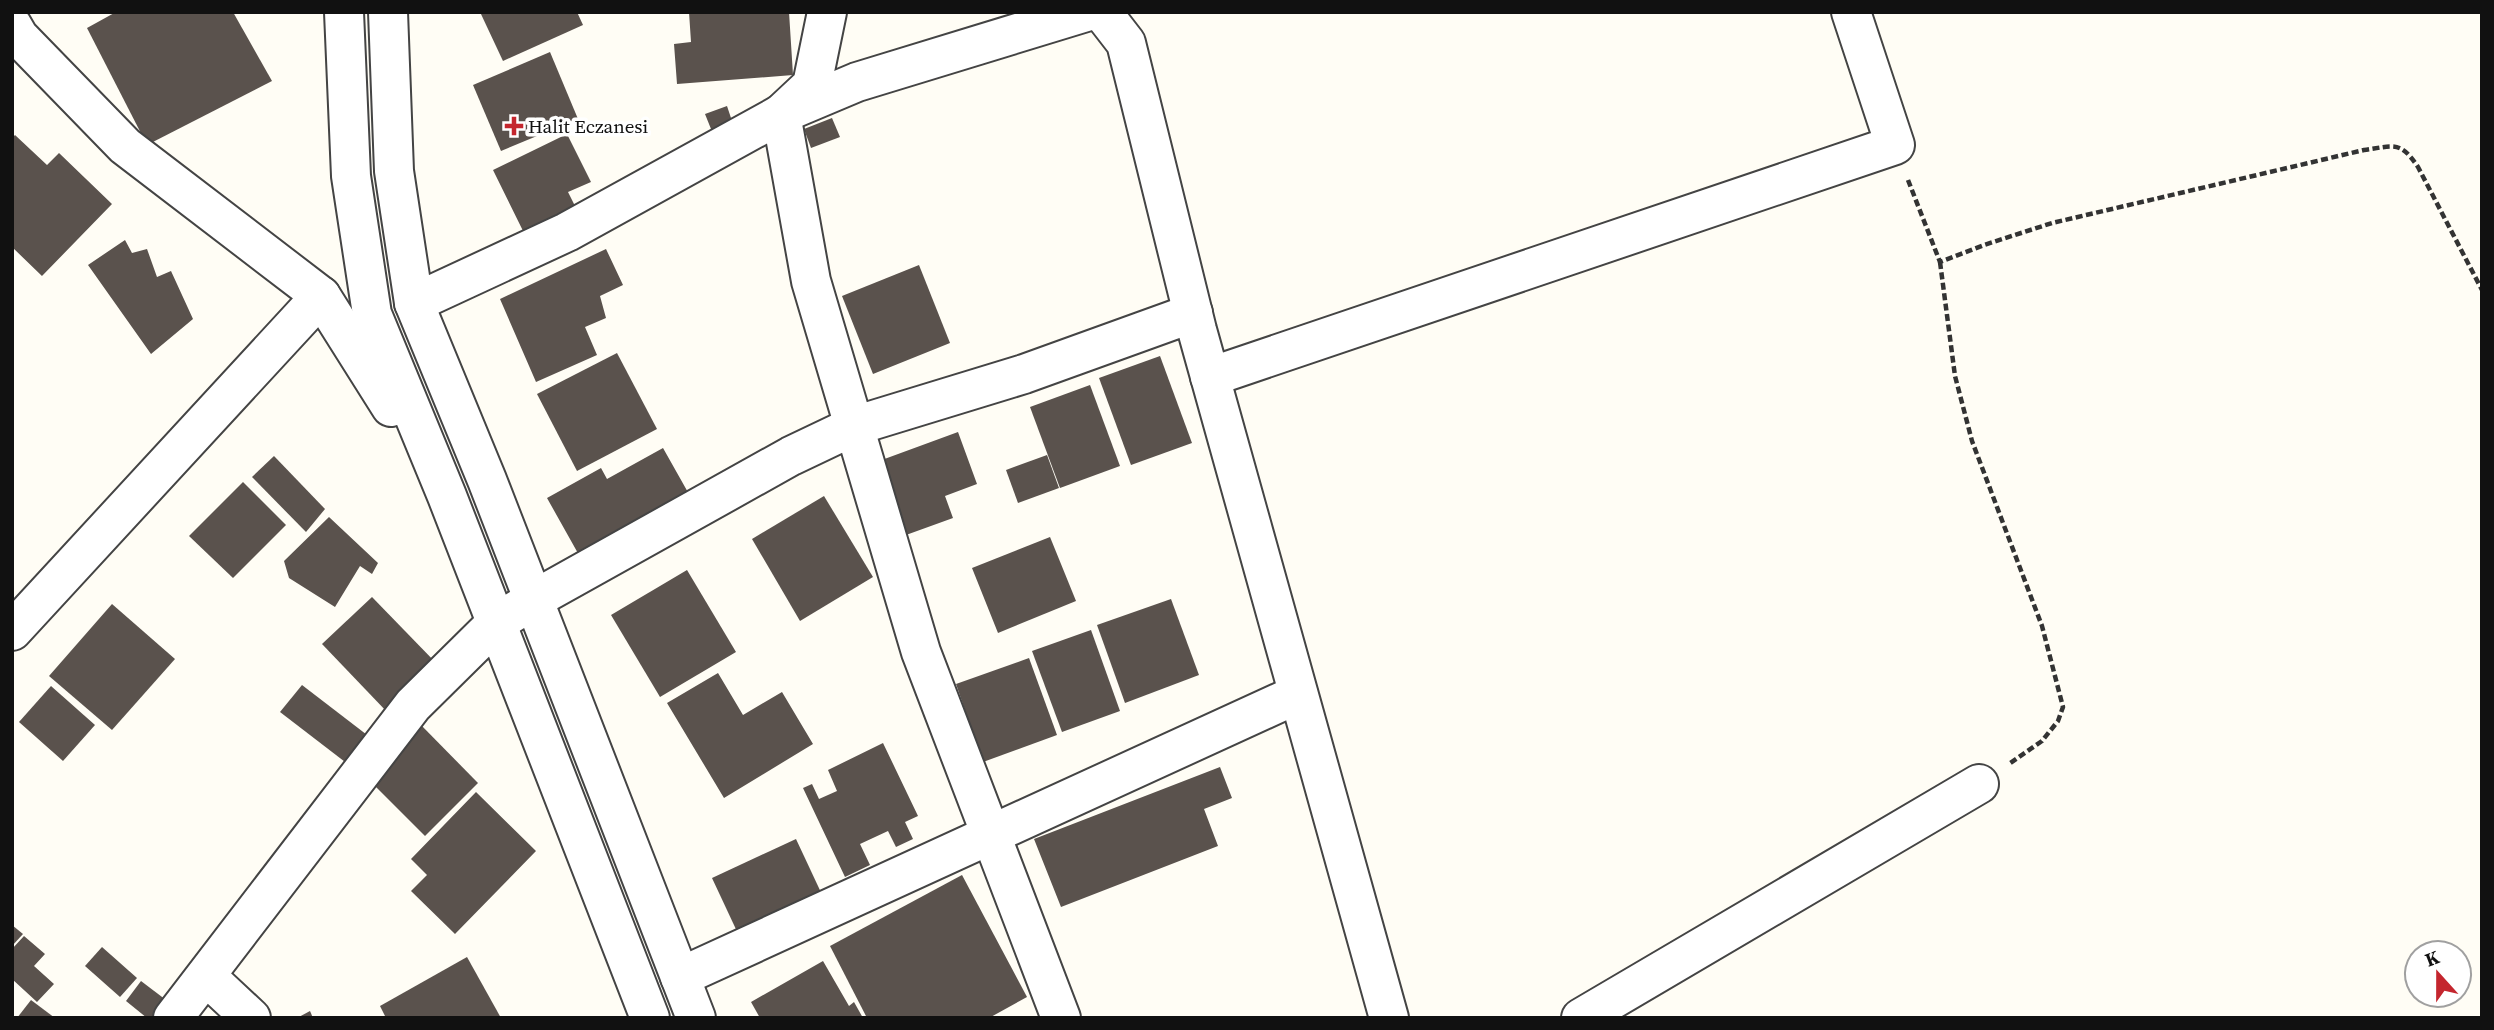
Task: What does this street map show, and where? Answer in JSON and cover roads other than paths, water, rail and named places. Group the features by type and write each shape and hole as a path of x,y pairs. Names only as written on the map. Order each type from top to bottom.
{"street":[{"path":"344,12 351,176 372,314 447,496 650,1018"},
{"path":"388,12 394,171 414,303 696,1018"},
{"path":"781,114 812,85 827,12"},
{"path":"414,303 567,232 781,114 857,82 1086,12"},
{"path":"1102,12 1126,43 1210,377 1389,1018"},
{"path":"1210,377 1895,145 1851,12"},
{"path":"14,36 125,146 321,296 447,496"},
{"path":"781,114 811,281 921,652 1061,1018"},
{"path":"12,631 321,296"},
{"path":"173,1018 413,705 496,623 791,456 854,426 1024,374 1193,313"},
{"path":"680,977 1298,694"},
{"path":"1581,1018 1979,784"},
{"path":"206,976 251,1018"}],"place":[{"name":"Halit Eczanesi","path":"514,126"}]}
